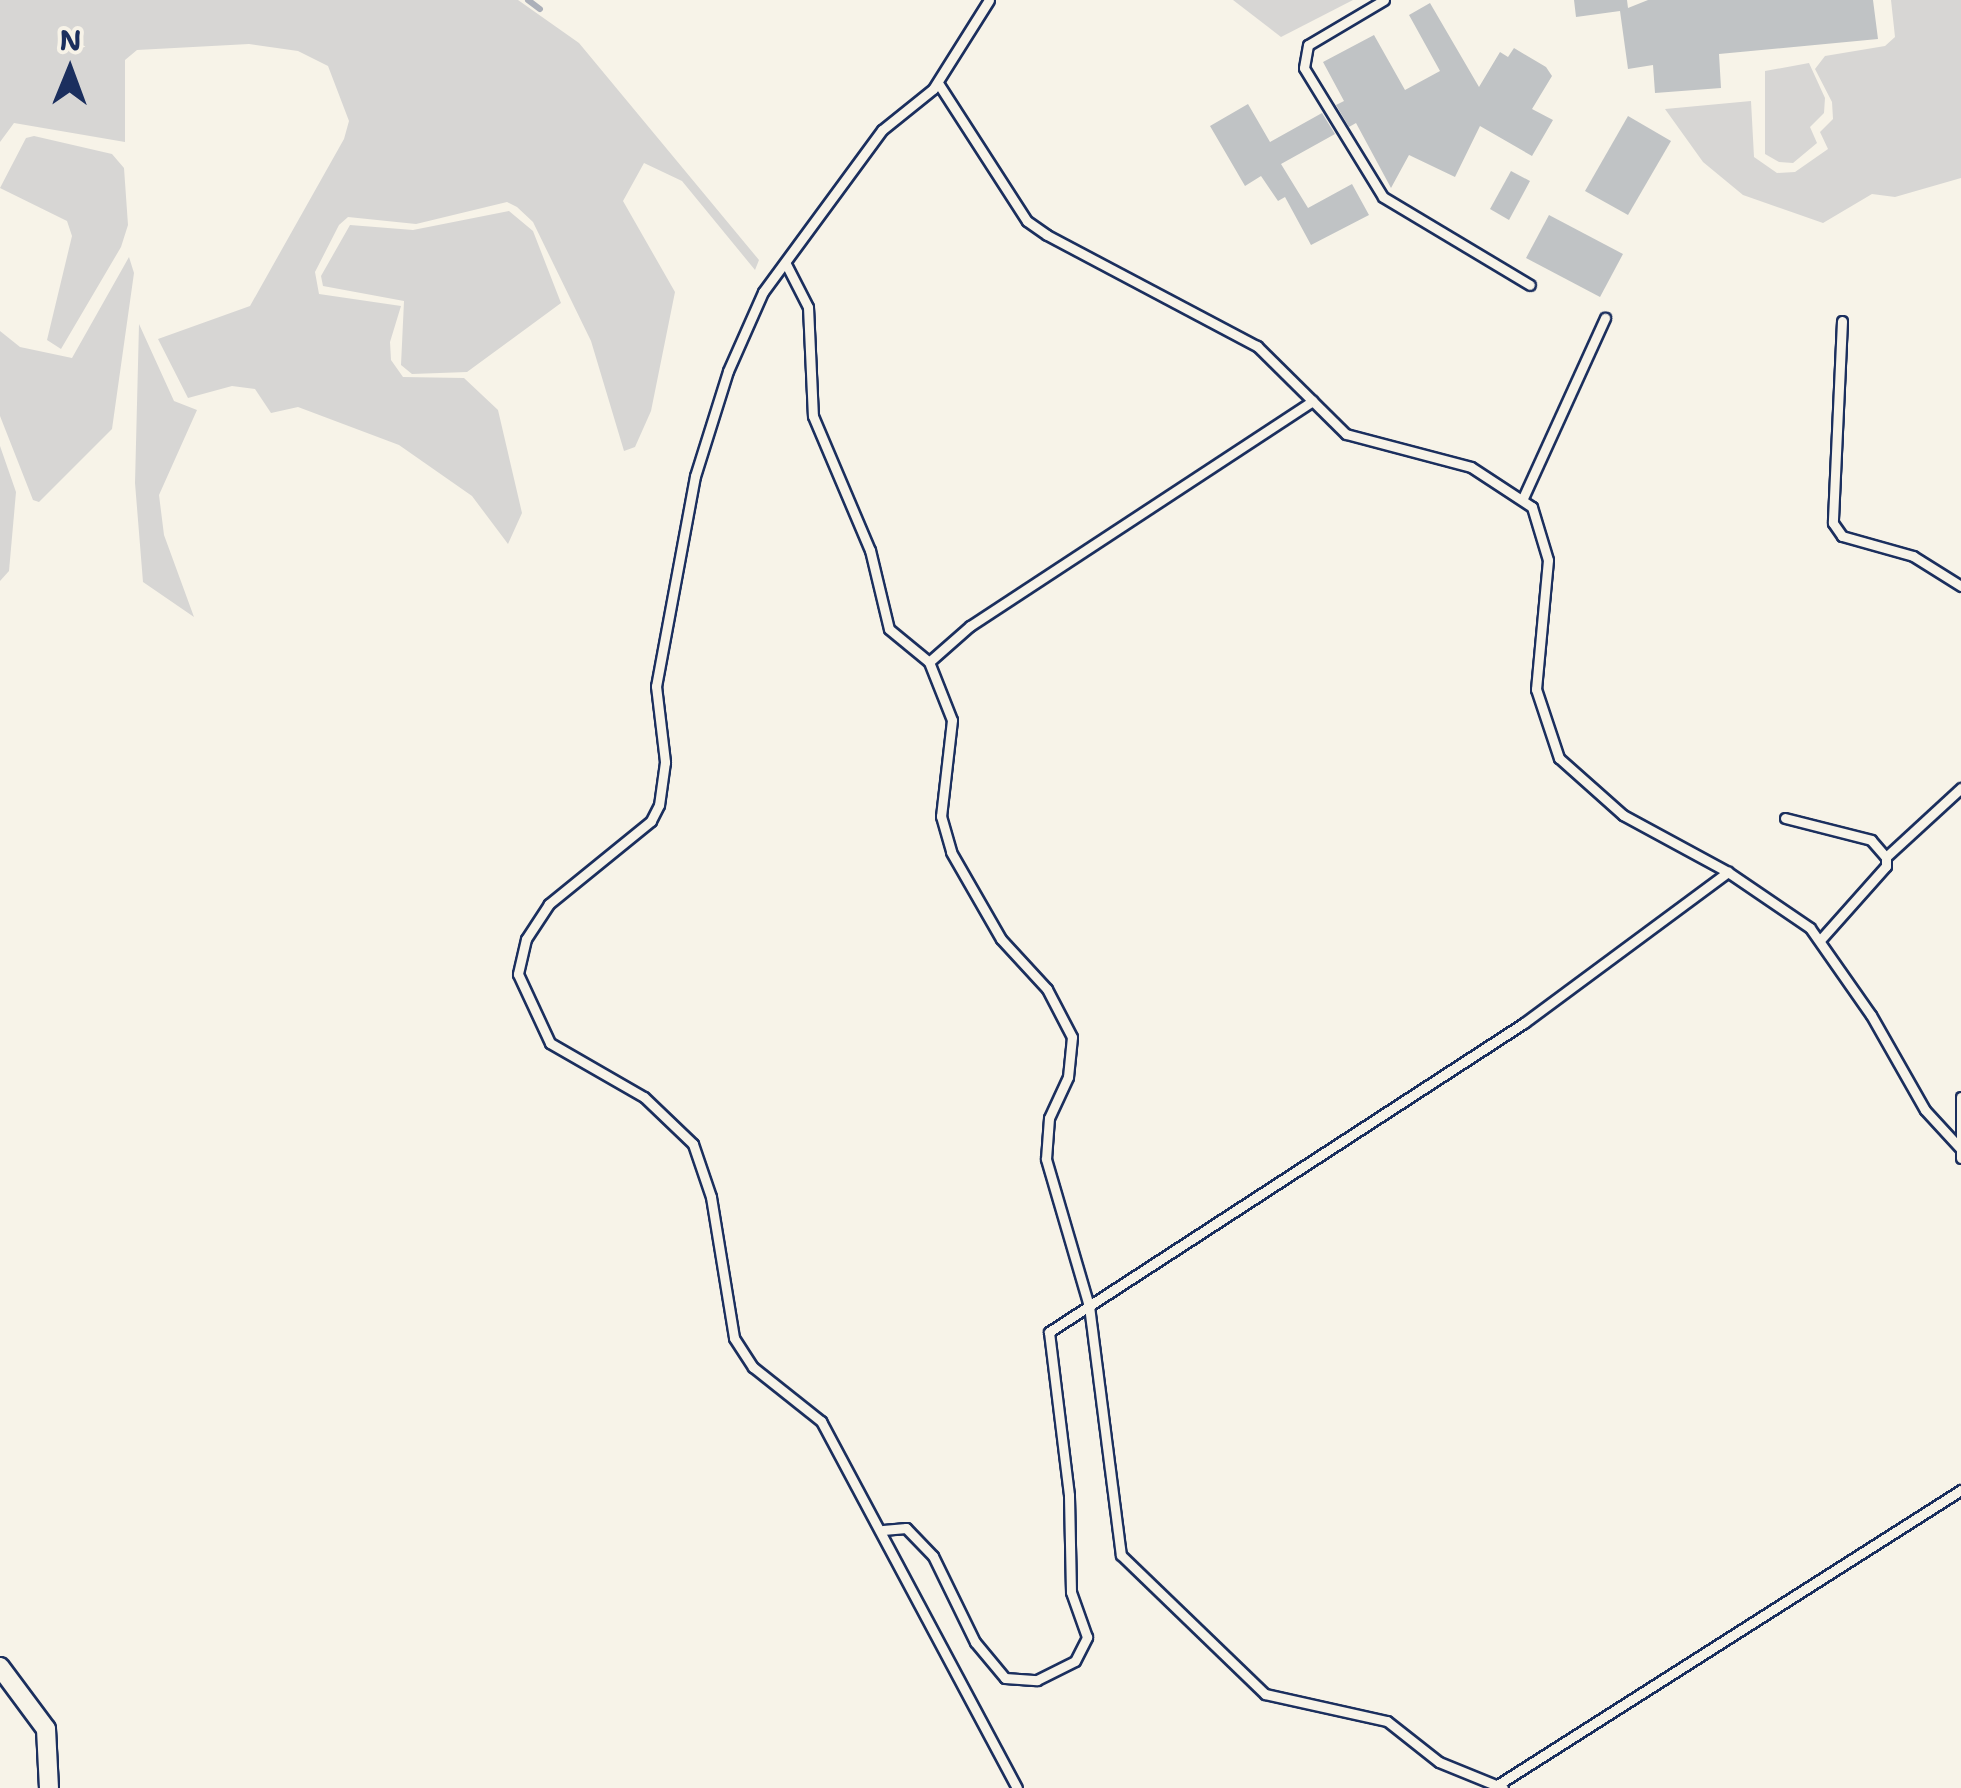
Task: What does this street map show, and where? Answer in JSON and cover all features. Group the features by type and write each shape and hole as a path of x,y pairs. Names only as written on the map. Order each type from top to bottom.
{"street":[{"path":"0,1667 46,1729 50,1788"}],"lane":[{"path":"989,0 938,82 882,130 763,292 728,371 694,476 656,686 665,762 659,805 650,822 549,904 526,940 518,974 550,1043 644,1097 692,1144 711,1197 734,1338 753,1368 821,1421 862,1507 883,1530 1017,1788"},
{"path":"1384,0 1308,44 1304,68 1384,198 1530,285"},
{"path":"938,82 1027,221 1257,346 1346,434 1471,468 1523,498 1548,542 1536,689 1559,758 1623,815 1728,872 1820,940 1925,1110 1960,1148"},
{"path":"786,264 808,307 809,394 820,438 870,550 890,629 929,662 955,738 942,816 951,852 1001,939 1047,989 1072,1038 1068,1077 1045,1138 1089,1306 1121,1554 1265,1694 1387,1721 1440,1762 1501,1786 1961,1490"},
{"path":"1523,498 1605,318"},
{"path":"1842,321 1833,523 1842,536 1913,556 1961,586"},
{"path":"929,662 970,626 1280,430 1313,402"},
{"path":"1886,857 1961,788"},
{"path":"1784,818 1871,840 1886,857 1886,866 1820,940"},
{"path":"883,1530 906,1528 934,1556 975,1642 1005,1678 1037,1680 1075,1660 1086,1637 1071,1592 1069,1495 1048,1341 1050,1332 1524,1023 1728,872"},
{"path":"1961,1097 1961,1158"}],"shaded area":[{"path":"0,0 518,0 579,43 759,260 755,270 682,181 644,163 623,201 675,292 651,411 635,447 624,451 591,341 533,222 517,207 507,202 416,224 348,217 339,225 315,272 319,294 401,306 390,342 391,360 403,377 464,378 498,410 522,513 508,544 472,496 399,445 298,407 271,413 255,389 232,386 188,398 158,339 250,306 344,139 349,121 328,66 298,51 249,44 137,50 125,60 125,142 14,123 0,142"},
{"path":"1233,0 1353,0 1281,37"},
{"path":"1891,0 1961,0 1961,178 1895,197 1872,194 1823,223 1743,195 1703,162 1665,109 1751,101 1754,157 1777,173 1795,172 1828,149 1820,132 1833,119 1832,102 1815,69 1825,56 1885,46 1895,37"},
{"path":"1809,63 1825,98 1824,113 1810,127 1817,143 1793,163 1779,162 1765,154 1765,71"},
{"path":"34,136 112,154 124,168 128,225 121,247 61,349 47,340 72,236 67,221 0,188 26,138"},
{"path":"509,211 533,231 561,303 467,372 412,374 401,365 404,301 323,286 321,276 350,225 413,230"},
{"path":"129,257 134,273 112,429 39,502 33,500 0,416 0,331 20,347 72,358"},
{"path":"139,324 174,401 197,410 159,495 164,535 194,617 143,582 135,483"},
{"path":"0,446 16,492 9,571 0,581"}],"building":[{"path":"1574,0 1627,0 1628,8 1648,0 1873,0 1878,39 1719,54 1721,88 1655,93 1653,65 1628,69 1620,11 1576,17"},
{"path":"1430,3 1479,87 1500,52 1508,57 1514,48 1546,67 1552,76 1532,109 1553,120 1532,156 1480,126 1455,177 1409,155 1391,188 1356,123 1349,127 1336,105 1344,101 1323,62 1374,35 1405,90 1440,71 1409,15"},
{"path":"1248,104 1270,142 1322,113 1335,134 1281,164 1308,208 1352,184 1369,215 1311,245 1285,197 1278,201 1261,176 1245,186 1210,126"},
{"path":"1628,116 1671,141 1628,215 1585,191"},
{"path":"1511,171 1530,181 1509,220 1490,209"},
{"path":"1549,215 1623,254 1600,297 1526,258"}],"waterway":[{"path":"528,0 540,9"}]}
